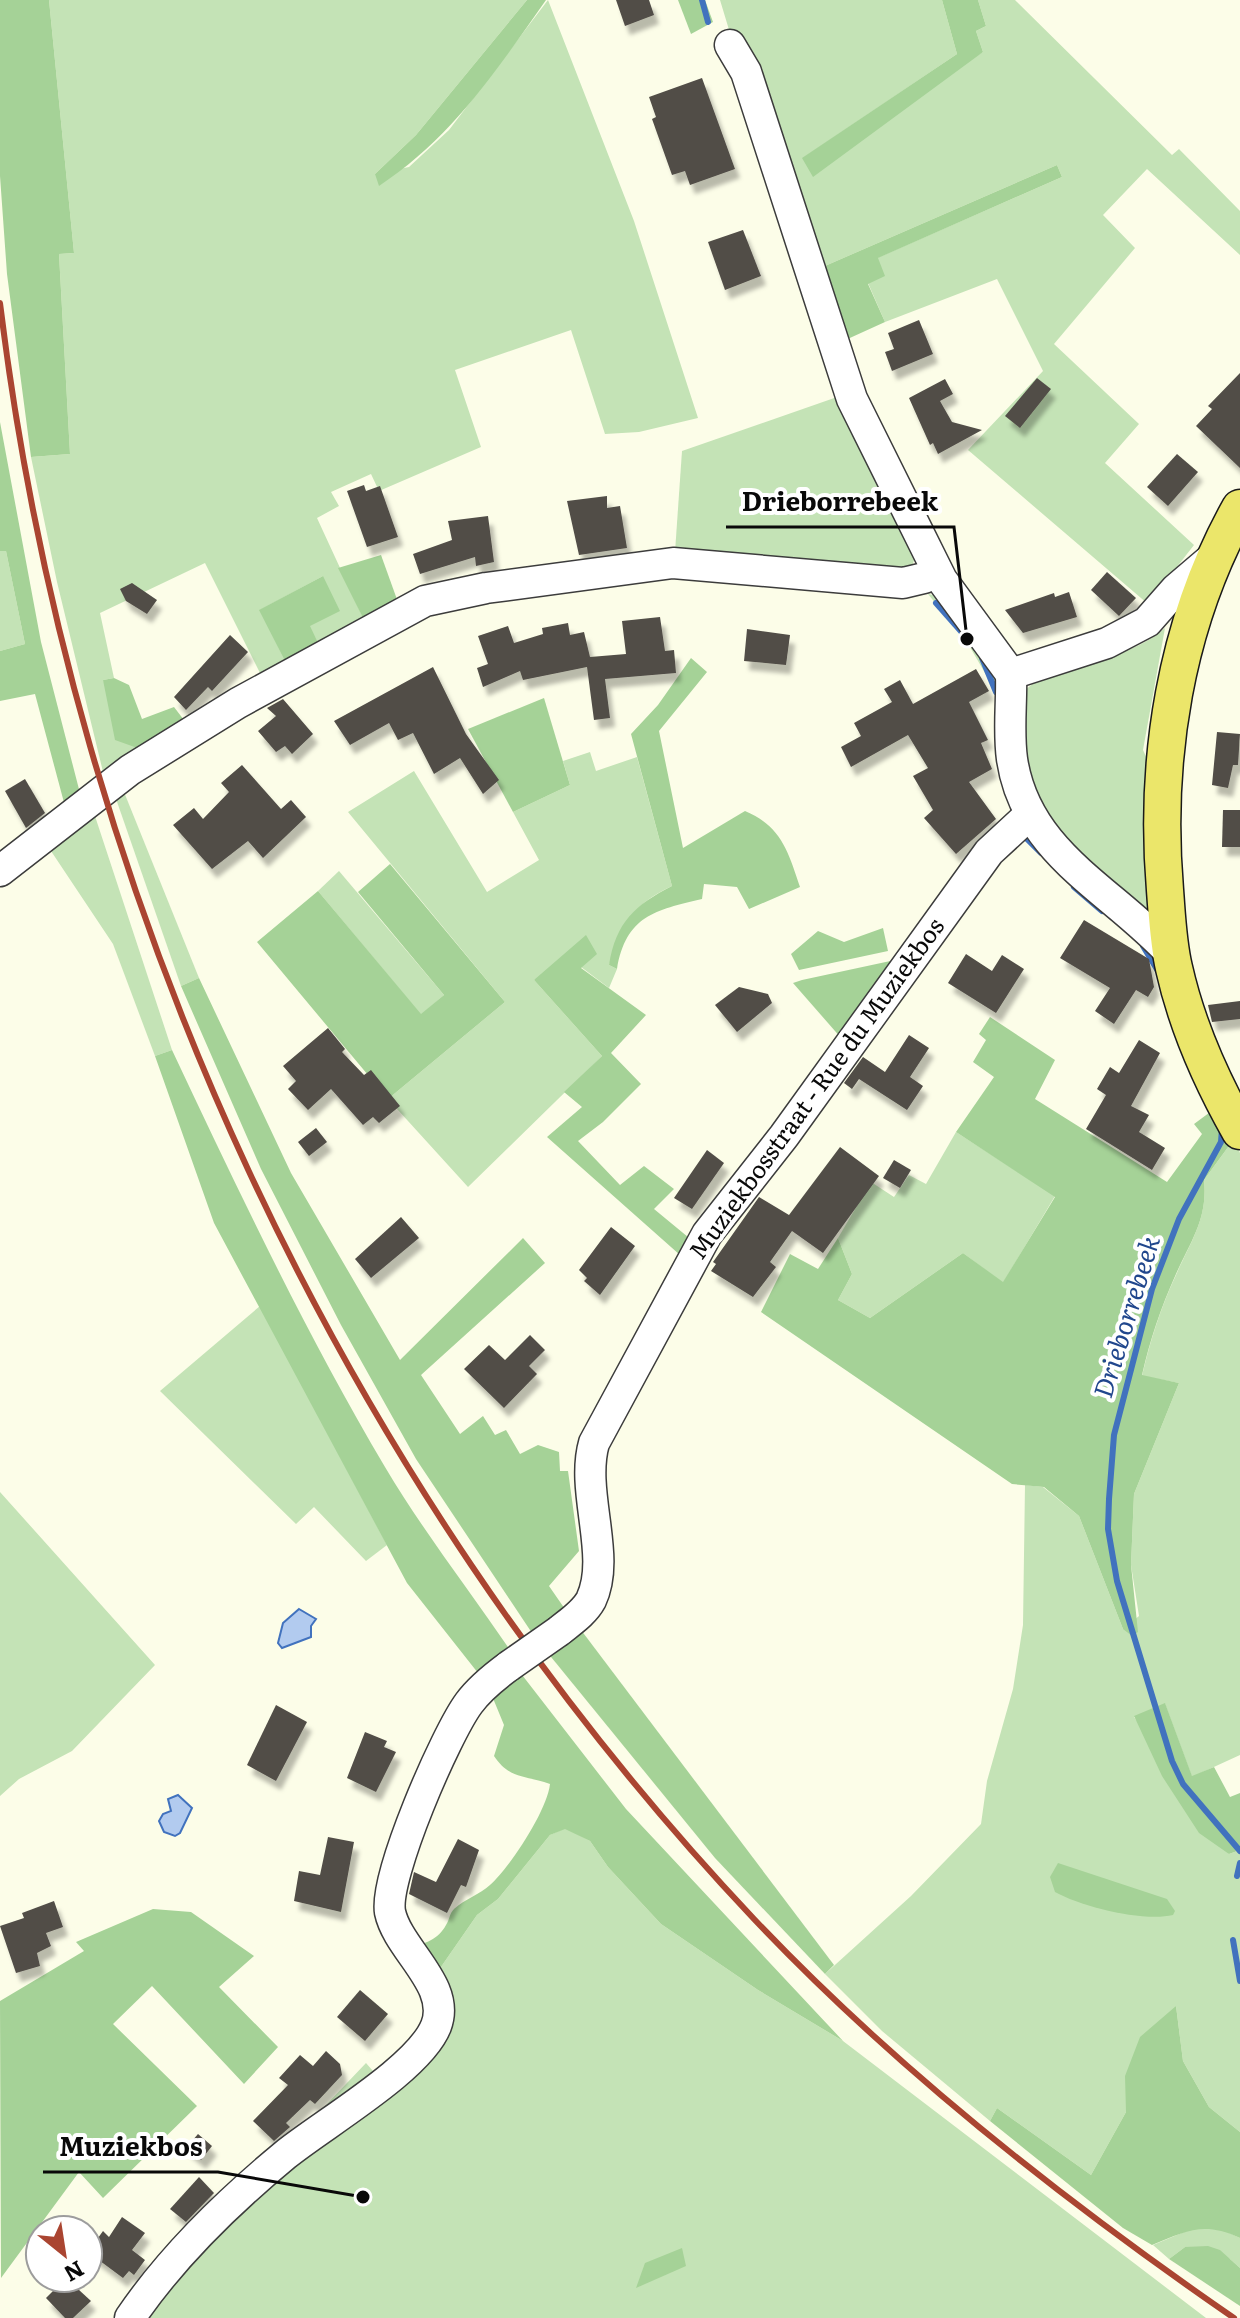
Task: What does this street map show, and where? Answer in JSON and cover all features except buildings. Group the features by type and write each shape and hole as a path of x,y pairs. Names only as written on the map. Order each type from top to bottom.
{"main road":[{"path":"1240,508 1193,618 1162,760 1161,841 1171,954 1194,1036 1240,1131"}],"street":[{"path":"730,45 746,72 841,370 936,570 1011,674 1009,715 1012,762 1029,815 1061,857 1143,925 1171,954"},
{"path":"1011,674 1107,643 1147,622 1176,589 1219,552"},
{"path":"0,871 139,764 250,696 425,601 486,588 673,563 893,583 924,578 936,570"},
{"name":"Muziekbosstraat - Rue du Muziekbos","path":"130,2318 175,2259 206,2227 285,2155 414,2057 435,2030 439,2018 438,2000 396,1930 389,1901 404,1848 453,1728 480,1689 559,1631 586,1606 595,1584 597,1561 588,1482 594,1443 707,1234 784,1136 989,852 1029,815"}],"green space":[{"path":"0,0 49,0 74,253 59,254 70,454 31,457 7,274 0,176"},
{"path":"49,0 527,0 416,135 375,174 409,167 449,130 548,0 634,221 698,418 639,432 605,434 571,330 455,370 481,447 379,491 371,474 331,492 339,506 317,518 365,622 320,647 309,626 323,576 260,610 287,665 263,679 205,563 100,613 114,678 103,680 143,750 104,776 57,582 31,457 70,454 59,254 74,253"},
{"path":"527,0 546,0 491,77 429,147 379,186 375,174 416,135"},
{"path":"678,0 705,0 713,22 691,34"},
{"path":"720,0 942,0 957,54 803,158 983,52 976,31 986,26 978,0 1015,0 1172,155 1179,149 1240,211 1240,255 1147,169 1103,215 1135,248 1054,344 1139,424 1105,463 1194,545 1148,604 968,450 1043,371 997,279 885,322 868,283 877,258 1062,177 1057,165 818,269 744,40 733,43"},
{"path":"942,0 978,0 986,26 976,31 983,52 813,177 802,158 957,54"},
{"path":"1057,165 1062,177 878,258 885,276 868,284 885,322 841,342 818,269"},
{"path":"840,396 917,552 912,566 904,573 675,552 682,451"},
{"path":"0,422 41,642 81,797 66,810 35,694 0,701 0,651 25,644 6,551 0,551"},
{"path":"0,551 6,551 25,644 0,651"},
{"path":"381,555 399,605 365,622 338,568"},
{"path":"323,576 340,611 310,626 320,647 287,665 259,610"},
{"path":"928,594 938,596 1000,681 996,692 967,642"},
{"path":"1165,628 1143,750 1149,763 1149,910 1140,915 1074,859 1025,776 1024,691 1058,671 1130,649"},
{"path":"691,658 707,672 659,731 683,848 745,811 767,824 782,841 800,887 749,909 737,887 704,884 702,899 657,912 635,926 621,951 617,969 609,965 622,926 648,900 672,886 631,734 658,705"},
{"path":"114,678 129,685 142,719 174,707 187,724 143,750 115,740 103,680"},
{"path":"544,698 570,785 513,812 468,729"},
{"path":"590,752 596,771 637,757 672,886 646,901 631,918 609,965 617,969 609,988 581,967 534,980 602,1056 468,1187 388,1099 505,1002 348,812 414,771 487,892 539,860 513,812 570,785 563,761"},
{"path":"124,792 199,978 181,986 115,796"},
{"path":"93,810 172,1050 155,1056 113,944 47,845"},
{"path":"390,864 505,1002 388,1099 257,942 318,891 421,1014 444,995 358,892"},
{"path":"339,871 444,995 421,1015 318,891"},
{"path":"883,928 888,951 799,970 791,954 818,931 844,942"},
{"path":"586,935 597,954 581,968 646,1015 611,1053 641,1084 603,1122 578,1141 620,1185 644,1166 674,1189 654,1209 694,1242 680,1255 547,1137 582,1107 564,1092 602,1056 534,980"},
{"path":"895,960 842,1039 793,983 802,980"},
{"path":"199,978 291,1173 400,1360 523,1238 545,1263 421,1375 460,1434 483,1416 495,1435 506,1430 520,1454 538,1445 559,1452 560,1471 568,1471 579,1551 549,1586 567,1612 536,1639 416,1459 341,1325 261,1169 181,986"},
{"path":"990,1017 1055,1060 1035,1099 1167,1182 1202,1134 1194,1124 1217,1107 1234,1139 1204,1180 1201,1218 1161,1311 1142,1375 1179,1383 1134,1494 1131,1565 1138,1632 1132,1636 1123,1629 1079,1516 1044,1487 1012,1484 761,1312 790,1254 818,1269 838,1238 852,1274 838,1300 870,1318 963,1253 1003,1282 1055,1197 956,1132 994,1077 973,1062 986,1040 979,1034"},
{"path":"172,1050 327,1365 415,1514 512,1653 478,1673 407,1583 214,1223 155,1056"},
{"path":"956,1132 1055,1196 1003,1283 963,1253 870,1318 838,1300 852,1274 838,1238 871,1182 894,1197 909,1175 926,1184"},
{"path":"1234,1139 1240,1153 1240,1755 1192,1777 1165,1704 1134,1717 1229,1854 1240,1850 1240,2132 1209,2107 1183,2061 1176,2006 1127,2102 1126,2112 1091,2175 997,2108 990,2121 882,2031 825,1974 911,1896 981,1824 987,1781 1013,1689 1023,1625 1025,1485 1043,1487 1079,1516 1123,1629 1139,1616 1131,1565 1134,1494 1179,1383 1142,1376 1161,1312 1201,1218 1204,1180"},
{"path":"260,1306 387,1545 366,1561 314,1507 296,1524 160,1391"},
{"path":"0,1492 155,1665 72,1751 19,1779 0,1796"},
{"path":"581,1630 834,1965 825,1974 715,1858 547,1652"},
{"path":"519,1671 626,1809 843,2041 758,1990 661,1924 608,1867 590,1841 565,1829 550,1835 498,1899 477,1915 434,1977 410,1948 435,1938 454,1909 498,1877 526,1838 547,1795 550,1784 512,1773 494,1756 504,1725 490,1691"},
{"path":"1165,1703 1192,1776 1214,1767 1230,1797 1240,1793 1240,1850 1229,1854 1199,1833 1162,1776 1134,1716"},
{"path":"565,1828 590,1841 608,1867 661,1924 758,1990 843,2041 1206,2318 117,2318 248,2166 269,2165 366,2063 386,2086 441,2044 434,1977 477,1915 498,1899 550,1835"},
{"path":"1058,1863 1167,1899 1175,1911 1173,1915 1160,1917 1130,1915 1067,1898 1055,1892 1050,1877"},
{"path":"153,1909 191,1912 254,1956 219,1987 278,2047 244,2084 152,1986 113,2024 197,2106 103,2198 79,2172 48,2214 24,2214 24,2247 1,2278 0,2001 84,1951 76,1942"},
{"path":"1176,2006 1183,2061 1209,2107 1240,2132 1240,2238 1205,2229 1185,2232 1152,2245 1123,2228 990,2121 997,2108 1091,2175 1126,2112 1125,2076 1140,2037"},
{"path":"1196,2227 1223,2230 1240,2238 1240,2268 1230,2259 1185,2247 1169,2259 1153,2245"},
{"path":"1208,2246 1220,2250 1240,2268 1240,2306 1169,2259 1185,2247"},
{"path":"682,2248 686,2266 636,2288 645,2263"}],"water":[{"path":"299,1609 316,1619 311,1626 311,1637 282,1648 278,1643 283,1623"},
{"path":"178,1795 192,1808 180,1833 175,1836 164,1832 159,1821 163,1814 171,1811 168,1799"}],"waterway":[{"name":"Drieborrebeek","path":"702,0 708,22"},
{"name":"Drieborrebeek","path":"936,603 966,637"},
{"name":"Drieborrebeek","path":"982,658 996,692"},
{"name":"Drieborrebeek","path":"1028,840 1041,853"},
{"name":"Drieborrebeek","path":"1074,887 1102,911"},
{"name":"Drieborrebeek","path":"1143,946 1158,971"},
{"name":"Drieborrebeek","path":"1222,1129 1221,1142 1179,1219 1152,1289 1114,1435 1108,1529 1117,1581 1172,1761 1183,1784 1240,1851"},
{"name":"Drieborrebeek","path":"1237,1876 1240,1863"},
{"name":"Drieborrebeek","path":"1233,1940 1240,1981"}],"railway":[{"path":"0,303 36,527 90,747 161,962 249,1171 352,1373 471,1565 605,1748 754,1919 865,2029 984,2131 1107,2228 1234,2318"}],"place":[{"name":"Drieborrebeek","path":"967,639"},
{"name":"Muziekbos","path":"363,2197"}]}
